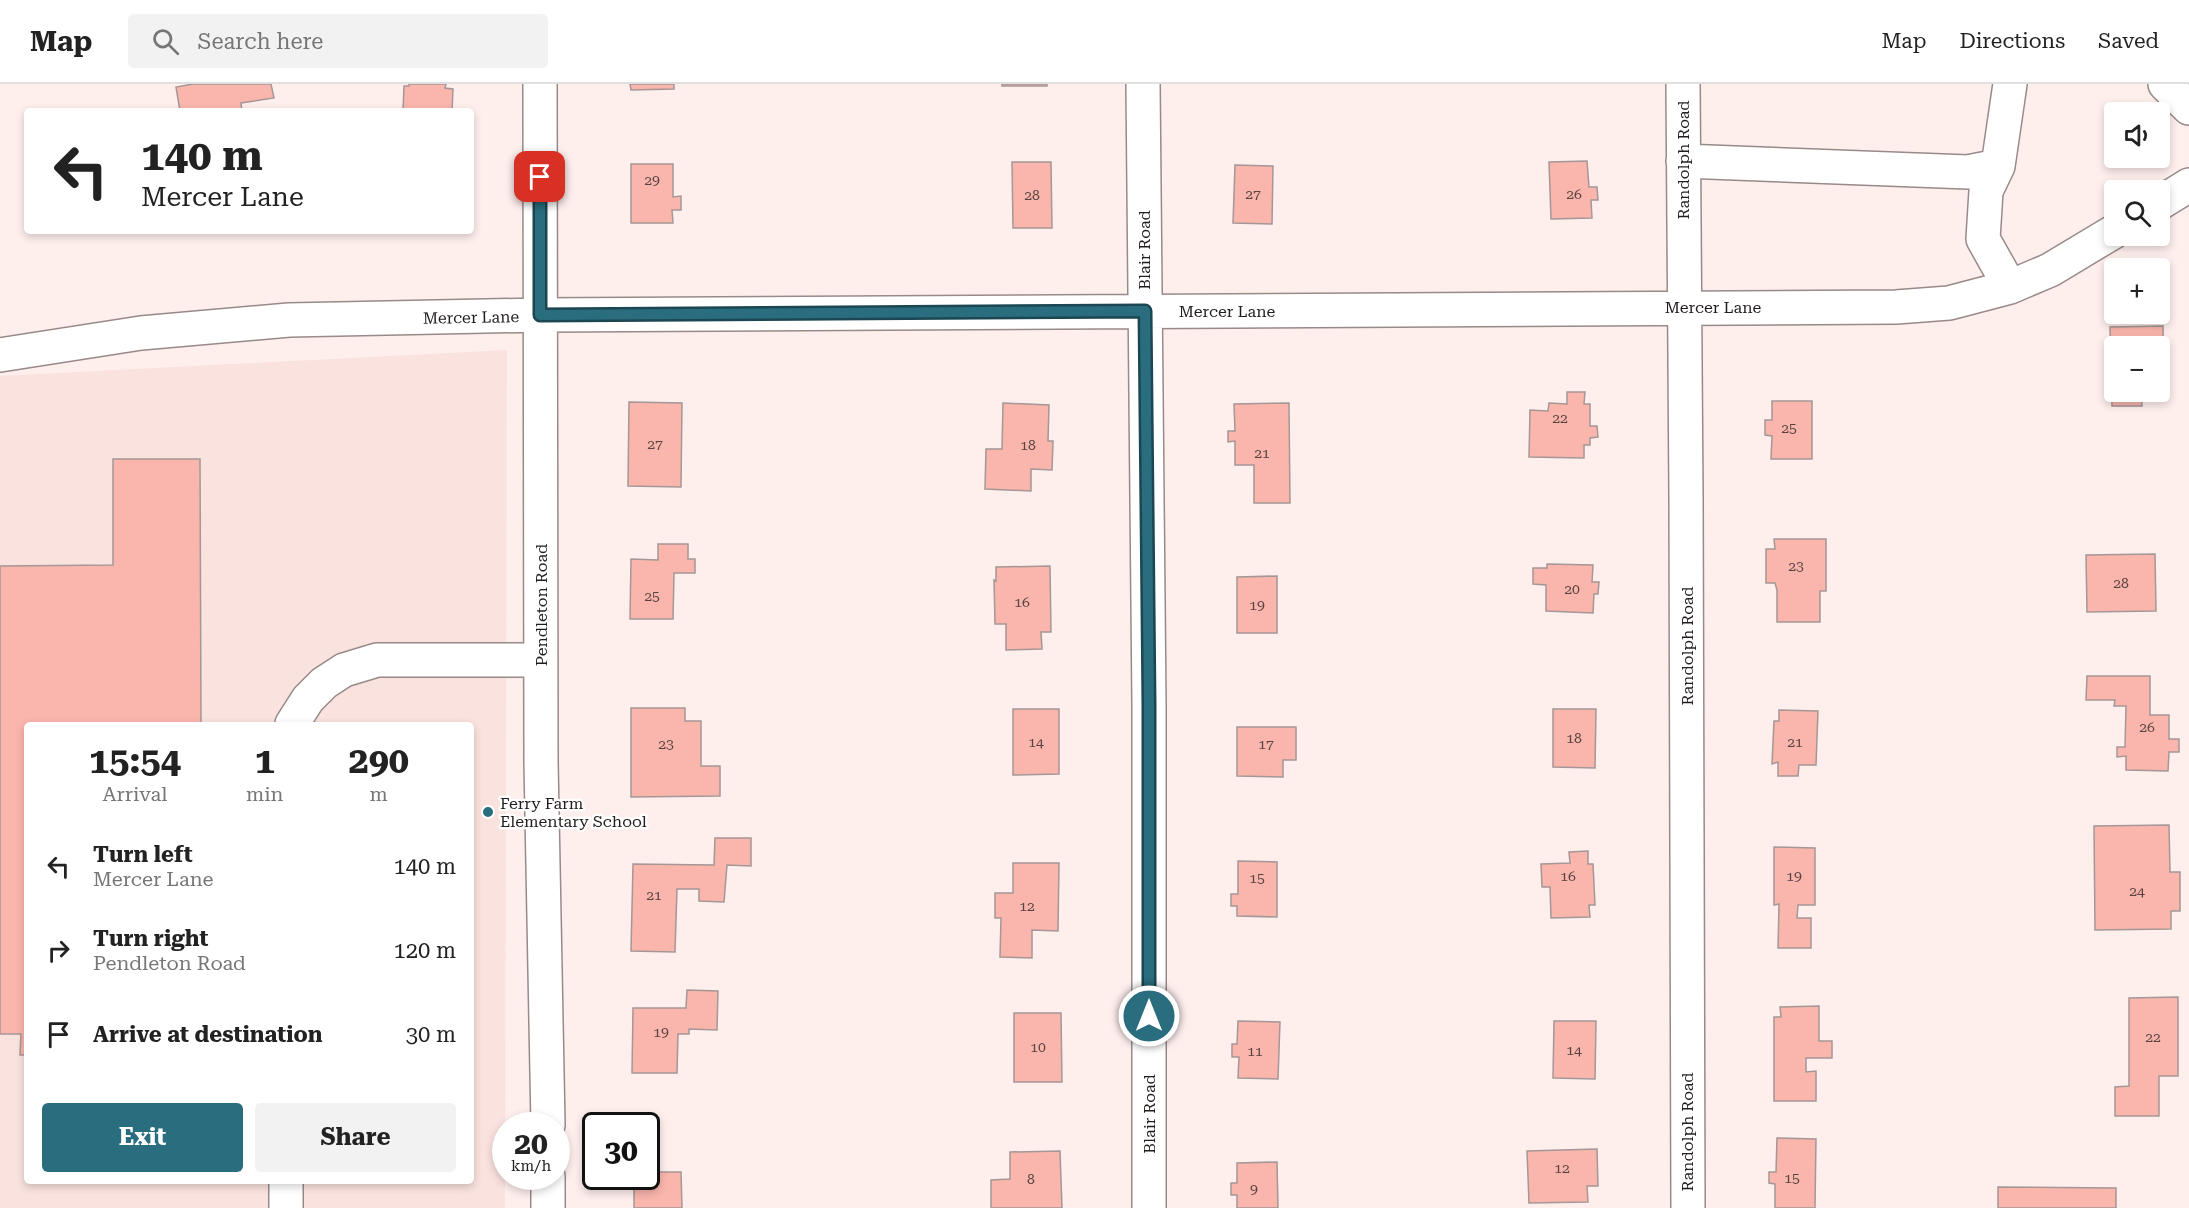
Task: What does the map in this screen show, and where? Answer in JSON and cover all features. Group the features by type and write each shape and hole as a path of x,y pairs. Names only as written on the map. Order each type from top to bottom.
{"street":[{"name":"Pendleton Road","path":"540,84 541,660 548,1112"},
{"name":"Blair Road","path":"1143,84 1149,705 1149,1208"},
{"name":"Randolph Road","path":"1683,84 1688,1208"},
{"path":"2010,84 1998,166 1986,191 1983,239 2010,287"},
{"path":"2165,84 2189,108"},
{"path":"1683,161 1958,172 1998,166"},
{"path":"2170,197 2189,185"},
{"name":"Mercer Lane","path":"0,355 141,333 289,320 540,315 1896,307 1949,303 2010,287 2050,270 2104,238"},
{"path":"293,722 308,699 324,683 344,670 377,660 541,660"},
{"path":"286,1184 286,1208"},
{"path":"548,1190 548,1208"}],"shaded area":[{"name":"Ferry Farm Elementary School","path":"507,350 505,1112 492,1112 492,1190 505,1190 505,1208 0,1208 0,376"}],"building":[{"path":"193,84 271,84 274,98 241,103 242,108 180,108 176,87"},
{"path":"409,84 446,84 445,88 453,89 452,108 403,108 404,86 409,86"},
{"path":"630,84 674,84 674,89 631,90"},
{"path":"1002,84 1047,84 1047,86 1002,86"},
{"path":"1587,161 1589,187 1597,187 1598,200 1591,200 1592,218 1551,219 1549,162"},
{"path":"1012,162 1051,162 1052,228 1013,228"},
{"path":"631,164 673,164 673,197 681,196 681,210 672,210 673,223 631,223"},
{"path":"1235,165 1273,166 1272,224 1233,223"},
{"path":"2163,326 2163,336 2110,336 2110,327"},
{"path":"1567,392 1585,392 1584,404 1590,404 1590,426 1597,426 1598,437 1590,438 1590,445 1584,445 1584,458 1529,457 1530,410 1548,411 1549,403 1567,404"},
{"path":"1772,401 1812,401 1812,459 1771,459 1772,436 1765,435 1765,420 1772,420"},
{"path":"629,402 682,403 681,487 628,486"},
{"path":"2112,402 2142,402 2142,406 2112,406"},
{"path":"1003,403 1049,405 1048,441 1053,441 1052,470 1031,469 1031,491 985,489 986,449 1002,449"},
{"path":"1289,403 1290,503 1254,503 1254,465 1235,465 1235,441 1228,442 1228,431 1235,431 1234,404"},
{"path":"113,459 200,459 201,722 24,722 24,1055 20,1055 21,1034 0,1034 0,566 113,565"},
{"path":"1774,539 1826,539 1826,591 1820,591 1820,622 1777,622 1777,590 1775,583 1766,583 1766,549 1775,549"},
{"path":"658,544 688,544 688,559 695,559 695,573 674,573 673,619 630,619 631,559 658,560"},
{"path":"2155,554 2156,611 2087,612 2086,555"},
{"path":"1547,564 1593,565 1592,582 1599,582 1598,594 1594,594 1593,613 1546,611 1546,585 1533,584 1533,568 1547,568"},
{"path":"1050,566 1051,632 1041,632 1042,649 1006,650 1006,624 995,624 996,567"},
{"path":"1277,576 1277,633 1237,633 1237,577"},
{"path":"2087,676 2150,676 2150,715 2169,715 2169,739 2179,739 2179,752 2169,752 2168,771 2126,770 2126,756 2117,757 2117,747 2125,747 2126,706 2114,706 2115,700 2086,700"},
{"path":"631,708 685,708 685,721 701,721 701,766 720,766 720,796 631,797"},
{"path":"1013,709 1059,709 1059,774 1013,775"},
{"path":"1553,709 1596,709 1595,768 1553,767"},
{"path":"1779,710 1818,711 1816,765 1799,765 1798,776 1778,776 1778,762 1772,764 1774,721 1779,721"},
{"path":"1237,727 1296,727 1296,760 1283,760 1283,777 1237,776"},
{"path":"2169,825 2170,872 2180,872 2180,911 2171,911 2171,929 2095,930 2094,826"},
{"path":"715,838 751,838 751,866 727,865 724,902 699,901 699,889 677,889 675,952 631,951 633,864 714,865"},
{"path":"1774,847 1815,848 1815,905 1798,905 1797,918 1811,918 1811,948 1778,948 1779,904 1774,905"},
{"path":"1588,851 1588,864 1593,864 1595,905 1589,905 1590,917 1551,918 1550,887 1542,887 1541,864 1570,863 1569,852"},
{"path":"1238,861 1277,862 1277,917 1237,916 1237,906 1231,906 1231,894 1238,894"},
{"path":"1013,863 1059,863 1058,931 1032,930 1032,958 1000,957 1001,918 995,918 995,893 1013,893"},
{"path":"687,990 718,991 717,1030 689,1029 689,1034 678,1034 677,1073 632,1073 633,1008 686,1008"},
{"path":"2178,997 2178,1076 2159,1076 2159,1116 2115,1116 2115,1087 2129,1086 2129,998"},
{"path":"1819,1006 1819,1041 1832,1041 1832,1058 1806,1058 1806,1072 1816,1071 1816,1101 1774,1101 1774,1017 1781,1017 1780,1007"},
{"path":"1014,1013 1061,1013 1062,1082 1014,1082"},
{"path":"1238,1021 1280,1022 1278,1079 1238,1078 1239,1057 1232,1057 1232,1044 1237,1044"},
{"path":"1554,1021 1596,1021 1595,1079 1553,1078"},
{"path":"1777,1138 1816,1139 1815,1208 1775,1208 1775,1184 1769,1183 1769,1172 1776,1172"},
{"path":"1597,1149 1598,1186 1587,1186 1588,1202 1529,1203 1527,1151"},
{"path":"1060,1151 1062,1208 991,1208 991,1180 1010,1179 1010,1152"},
{"path":"1277,1162 1278,1208 1237,1208 1237,1195 1231,1195 1231,1183 1237,1183 1237,1163"},
{"path":"660,1172 681,1172 682,1208 634,1208 634,1190 660,1190"},
{"path":"1998,1187 2116,1188 2116,1208 1998,1208"}],"place":[{"name":"Ferry Farm Elementary School","path":"488,812"}],"route":[{"path":"540,177 540,315 1145,311 1149,1016"}]}
